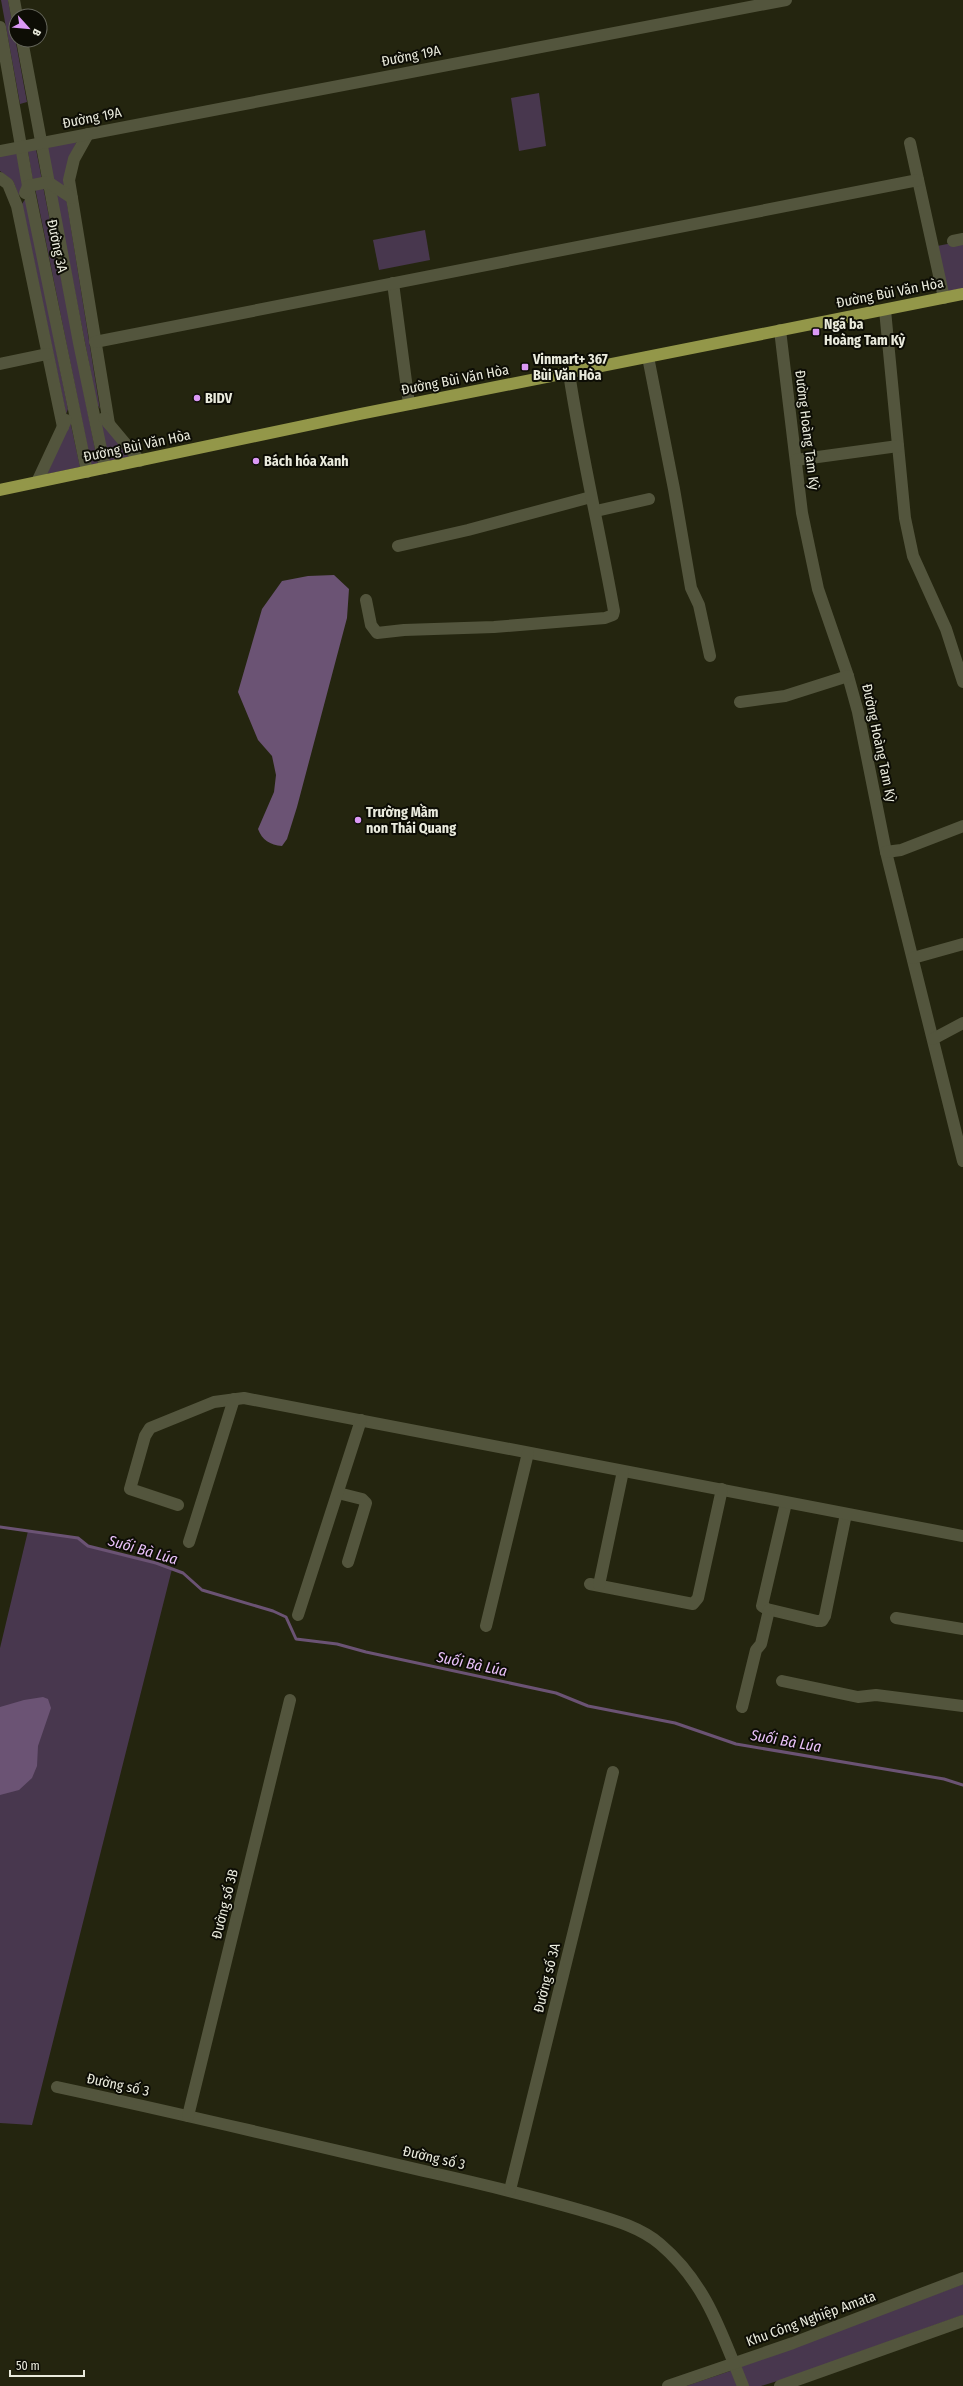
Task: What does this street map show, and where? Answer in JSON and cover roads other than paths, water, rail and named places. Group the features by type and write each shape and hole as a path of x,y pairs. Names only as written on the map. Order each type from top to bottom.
{"main road":[{"name":"Đường Bùi Văn Hòa","path":"0,490 408,404 963,294"}],"street":[{"name":"Đường 19A","path":"22,148 41,143 786,0"},
{"name":"Đường 3A","path":"0,27 28,186 87,472"},
{"name":"Đường 3A","path":"23,48 90,402 105,468"},
{"name":"Đường 3A","path":"88,134 74,159 69,180 109,424"},
{"path":"910,143 944,298"},
{"path":"0,151 22,148"},
{"path":"0,178 8,184 17,206 62,427"},
{"path":"95,342 918,180"},
{"path":"17,206 28,186 48,182 72,198"},
{"path":"393,283 408,404"},
{"path":"885,310 905,518 913,556 946,629 963,682"},
{"name":"Đường Hoàng Tam Kỳ","path":"780,330 802,513 818,590 848,676 858,712 886,852 963,1161"},
{"path":"0,364 47,354"},
{"path":"648,357 674,489 690,588 699,605 710,656"},
{"path":"366,600 371,625 377,633 404,630 494,627 610,617 614,611 596,511 591,497 581,453 569,373"},
{"path":"90,402 140,461"},
{"path":"37,482 73,406"},
{"path":"796,460 898,446"},
{"path":"398,546 475,528 591,497"},
{"path":"596,511 649,499"},
{"path":"740,702 785,696 848,676"},
{"path":"886,852 901,850 963,826"},
{"path":"913,958 963,944"},
{"path":"932,1039 963,1023"},
{"path":"189,1542 234,1399"},
{"path":"178,1505 130,1489 147,1432 156,1425 195,1408 214,1402 234,1399 260,1400 528,1453 722,1489 786,1503 963,1536"},
{"path":"298,1615 361,1420"},
{"path":"486,1626 528,1453"},
{"path":"623,1471 594,1585 693,1604 698,1598 722,1489"},
{"path":"338,1493 362,1499 366,1503 348,1562"},
{"path":"786,1503 762,1606 769,1610 822,1621 846,1514"},
{"path":"742,1707 756,1650 761,1644 769,1610"},
{"path":"896,1618 963,1629"},
{"path":"782,1681 858,1697 876,1695 963,1706"},
{"name":"Đường số 3B","path":"188,2116 290,1700"},
{"name":"Đường số 3A","path":"510,2190 613,1772"},
{"name":"Đường số 3","path":"57,2087 510,2190 615,2221 650,2236 660,2243 687,2271 707,2300 743,2386"},
{"name":"Khu Công Nghiệp Amata","path":"668,2386 963,2278"},
{"path":"780,2386 963,2321"}],"waterway":[{"name":"Suối Bà Lúa","path":"0,1527 78,1538 88,1546 156,1563 183,1573 202,1590 273,1611 286,1617 296,1639 337,1644 366,1652 556,1693 588,1706 675,1723 736,1744 944,1779 963,1785"}],"place":[{"name":"Ngã ba Hoàng Tam Kỳ","path":"816,332"},
{"name":"Vinmart+ 367 Bùi Văn Hòa","path":"525,367"},
{"name":"BIDV","path":"197,398"},
{"name":"Bách hóa Xanh","path":"256,461"},
{"name":"Trường Mầm non Thái Quang","path":"358,820"}]}
